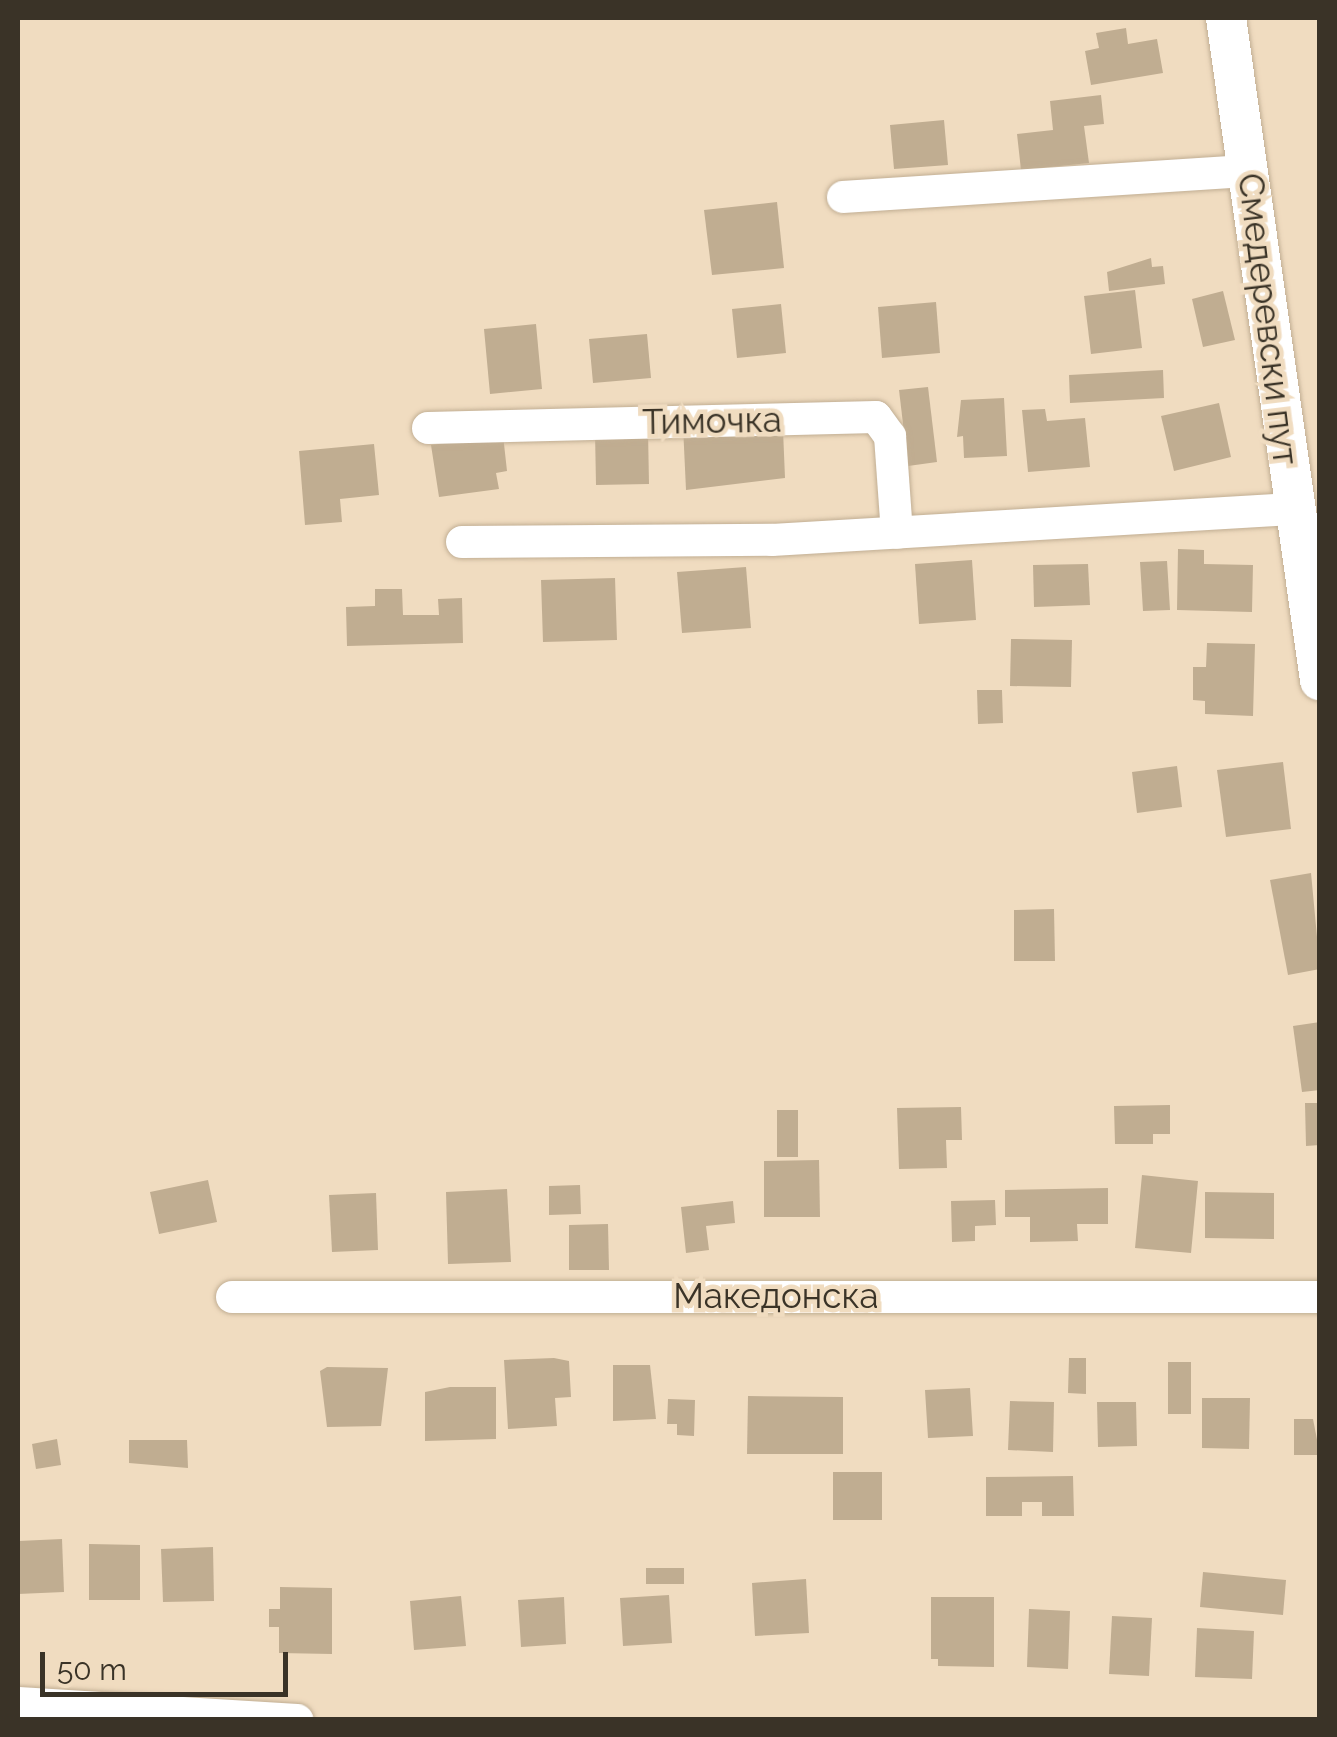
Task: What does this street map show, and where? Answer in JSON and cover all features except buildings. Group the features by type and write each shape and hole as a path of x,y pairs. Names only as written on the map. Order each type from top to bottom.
{"street":[{"name":"Смедеревски пут","path":"1226,18 1250,171 1292,509 1318,672"},
{"path":"843,197 1250,171"},
{"name":"Тимочка","path":"428,428 876,417 890,436 897,533"},
{"path":"462,542 897,533 1292,509"},
{"name":"Македонска","path":"232,1297 1320,1296"},
{"path":"18,1703 298,1720"}]}
